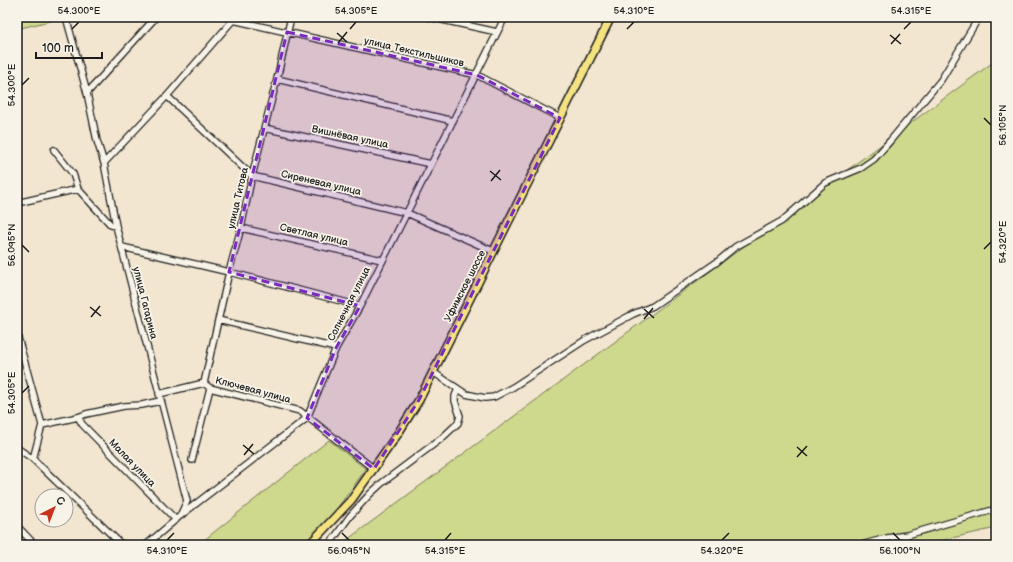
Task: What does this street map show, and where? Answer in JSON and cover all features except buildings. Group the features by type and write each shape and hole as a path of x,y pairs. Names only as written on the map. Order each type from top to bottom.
{"main road":[{"name":"Уфимское шоссе","path":"308,545 352,499 397,435 433,372 610,17"}],"street":[{"name":"улица Гагарина","path":"66,17 87,94 96,141 104,163 116,226 187,501 178,518"},
{"path":"87,94 156,17"},
{"name":"улица Титова","path":"204,383 229,272 241,228 252,176 291,17"},
{"path":"429,17 497,32"},
{"name":"Солнечная улица","path":"146,545 178,518 307,418 336,348 360,306 477,75 497,32 506,17"},
{"path":"433,372 466,394 485,398 494,397 513,387 585,340 633,314 653,306 717,262 735,247 782,221 825,183 868,164 890,141 941,80 979,17"},
{"name":"улица Текстильщиков","path":"104,163 167,96 233,20 477,75 560,118"},
{"path":"277,78 453,121"},
{"name":"Сиреневая улица","path":"167,96 252,176 406,213 494,251"},
{"name":"Вишнёвая улица","path":"264,128 432,164"},
{"path":"54,150 73,174 78,189 111,225 116,226"},
{"path":"17,203 78,189"},
{"name":"Светлая улица","path":"241,228 382,260"},
{"path":"122,247 229,272 360,306"},
{"path":"218,320 336,348"},
{"path":"17,334 42,425 33,459"},
{"name":"Ключевая улица","path":"159,394 204,383 210,388 300,411 374,469"},
{"path":"192,460 210,388"},
{"path":"329,545 350,516 370,494 458,423 460,416 455,401 455,396 458,389"},
{"path":"42,425 102,410 160,401"},
{"name":"Малая улица","path":"78,417 82,424 178,518"},
{"path":"17,448 33,459 122,545"},
{"path":"861,545 887,538 907,535 996,510"},
{"path":"17,526 35,545"}],"highlighted area":[{"path":"287,32 477,75 560,118 419,400 374,469 307,418 336,348 360,306 229,272"}],"green space":[{"path":"17,17 66,17 17,29"},
{"path":"996,60 996,528 921,545 340,545"},
{"path":"329,440 366,469 327,522 302,545 198,545"}]}
